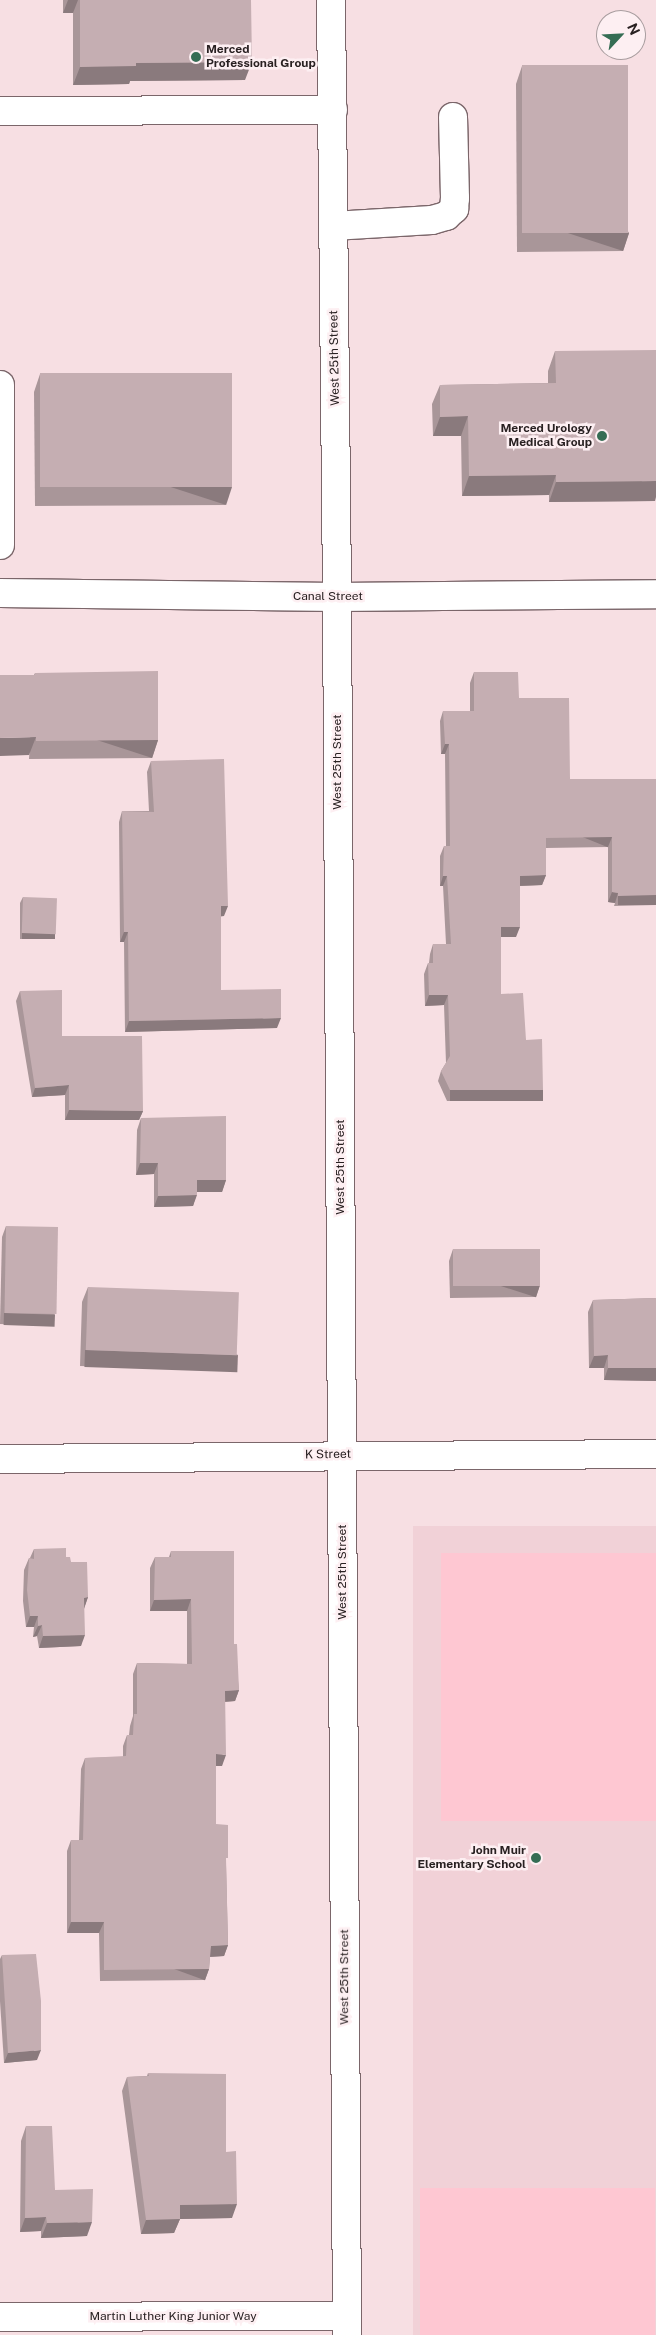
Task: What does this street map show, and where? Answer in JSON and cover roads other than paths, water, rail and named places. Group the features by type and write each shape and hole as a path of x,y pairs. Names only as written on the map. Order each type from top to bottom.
{"street":[{"name":"West 25th Street","path":"331,0 343,1455 347,2326"},
{"path":"0,111 333,110"},
{"path":"333,226 432,220 446,216 454,209 454,117"},
{"path":"0,385 0,545"},
{"name":"Canal Street","path":"0,593 337,597 656,594"},
{"name":"K Street","path":"0,1459 656,1454"},
{"name":"Martin Luther King Junior Way","path":"0,2317 347,2326"}],"place":[{"name":"Merced Professional Group","path":"196,57"},
{"name":"Merced Urology Medical Group","path":"602,436"},
{"name":"John Muir Elementary School","path":"536,1858"}]}
